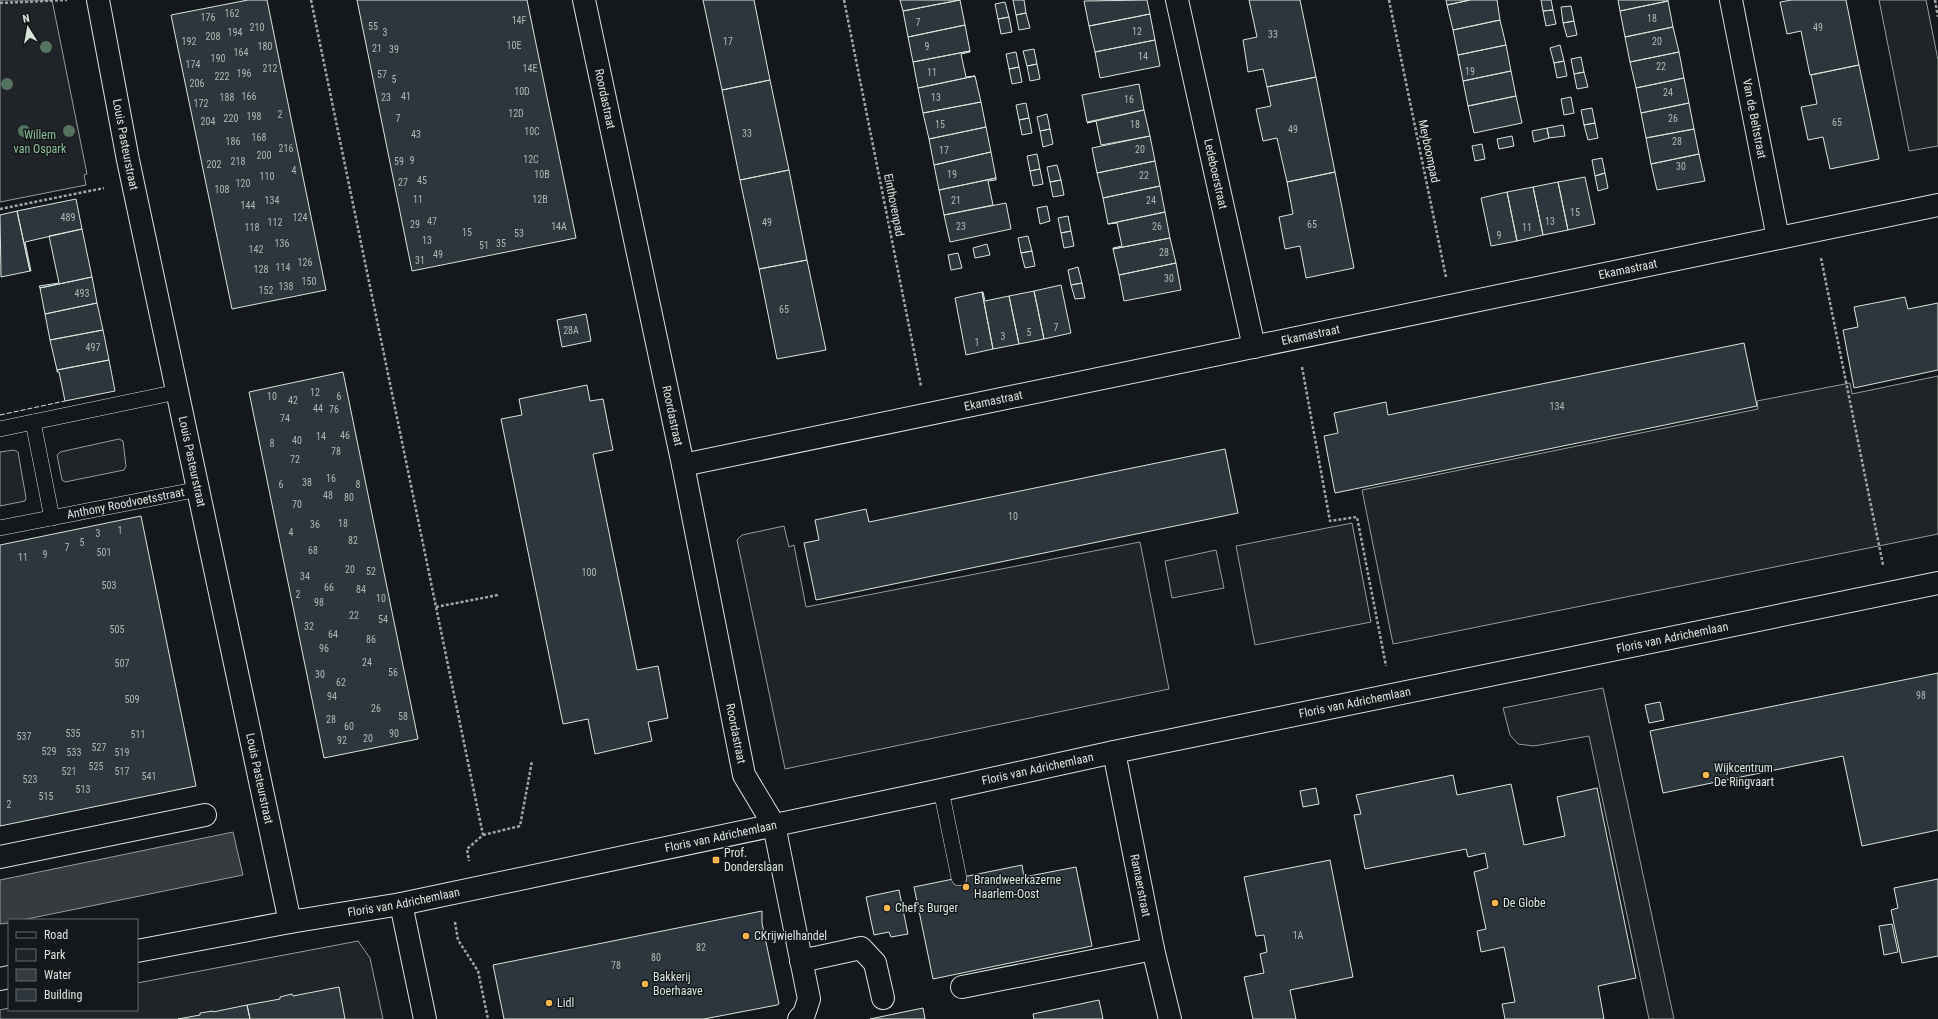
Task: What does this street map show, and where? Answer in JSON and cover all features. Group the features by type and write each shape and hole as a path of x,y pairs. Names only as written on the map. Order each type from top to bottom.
{"street":[{"name":"Louis Pasteurstraat","path":"98,0 133,183 290,922"},
{"name":"Roordastraat","path":"584,0 683,465 744,775 774,825 809,999 804,1014 799,1019"},
{"name":"Ledeboerstraat","path":"1177,0 1254,347"},
{"name":"Van de Beltstraat","path":"1730,0 1778,238"},
{"name":"Ekamastraat","path":"683,465 1938,205"},
{"name":"Floris van Adrichemlaan","path":"138,952 290,922 401,904 942,790 1114,752 1938,583"},
{"name":"Ramaerstraat","path":"1114,752 1153,949 1170,1019"},
{"path":"0,857 205,815"},
{"path":"401,904 425,1019"},
{"path":"801,961 861,948 875,963 883,998"},
{"path":"962,987 1153,949"}],"lane":[{"path":"0,429 178,392"},
{"name":"Anthony Roodvoetsstraat","path":"33,422 52,518"},
{"name":"Anthony Roodvoetsstraat","path":"0,528 199,489"},
{"path":"942,790 959,878"}],"path":[{"path":"0,3 67,0"},
{"path":"311,0 483,835"},
{"name":"Einthovenpad","path":"844,0 926,414"},
{"name":"Meyboompad","path":"1389,0 1452,305"},
{"path":"1934,0 1938,17"},
{"path":"0,209 133,183"},
{"path":"1815,230 1889,594"},
{"path":"1296,338 1330,521 1357,517 1392,696"},
{"path":"436,607 498,595"},
{"path":"474,888 467,849 483,835 520,826 532,761"},
{"path":"450,893 458,940 478,971 488,1019"}],"green space":[{"name":"Willem van Ospark","path":"0,0 52,0 87,174 84,175 86,185 0,202"},
{"path":"1879,0 1926,0 1938,60 1938,146 1909,151"},
{"path":"1938,376 1938,534 1393,644 1362,490 1758,409 1757,401 1850,383 1852,394"},
{"path":"119,439 123,441 126,466 124,470 65,482 62,480 57,455 60,452"},
{"path":"14,450 18,452 26,498 25,501 0,506 0,452"},
{"path":"1352,523 1371,622 1255,645 1236,546"},
{"path":"784,526 789,547 794,545 806,607 1140,542 1169,689 785,769 737,540 742,535"},
{"path":"1216,550 1224,588 1172,598 1165,561"},
{"path":"1603,688 1674,1019 1649,1019 1589,736 1534,746 1518,744 1510,735 1503,708"},
{"path":"358,941 370,958 383,1019 0,1019 0,1010 8,1008 8,1011 138,1011 138,983"}],"water":[{"path":"233,832 243,875 27,919 8,919 8,923 0,924 0,880"}],"building":[{"path":"248,0 267,0 326,290 232,309 171,15"},
{"path":"357,0 527,0 576,238 412,271"},
{"path":"703,0 754,0 770,80 722,90"},
{"path":"900,0 960,0 903,11"},
{"path":"960,0 965,25 908,37 903,11"},
{"path":"1013,0 1024,0 1026,13 1016,15"},
{"path":"1147,0 1150,14 1089,26 1084,1"},
{"path":"1249,0 1300,0 1316,77 1267,87 1263,69 1248,72 1243,40 1257,37"},
{"path":"1446,0 1470,0 1447,5"},
{"path":"1470,0 1497,0 1500,20 1453,30 1447,5"},
{"path":"1541,0 1551,0 1553,10 1543,11"},
{"path":"1618,0 1668,0 1668,1 1620,11"},
{"path":"1792,0 1846,0 1859,65 1810,75 1801,31 1787,34 1780,2"},
{"path":"1668,1 1673,27 1625,37 1620,11"},
{"path":"1005,2 1009,17 998,19 995,4"},
{"path":"1571,6 1574,21 1563,23 1561,7"},
{"path":"1553,10 1556,24 1546,26 1543,11"},
{"path":"1026,13 1030,28 1019,30 1016,15"},
{"path":"1150,14 1155,40 1095,52 1089,26"},
{"path":"1009,17 1012,32 1001,34 998,19"},
{"path":"1500,20 1506,45 1458,55 1453,30"},
{"path":"1574,21 1577,35 1567,37 1563,23"},
{"path":"965,25 970,51 913,62 908,37"},
{"path":"1673,27 1679,52 1630,62 1625,37"},
{"path":"1155,40 1160,66 1100,78 1095,52"},
{"path":"1506,45 1511,71 1463,81 1458,55"},
{"path":"1560,45 1564,61 1554,63 1550,48"},
{"path":"1034,49 1037,64 1027,66 1023,51"},
{"path":"970,51 961,54 966,77 975,76 918,88 913,62"},
{"path":"1016,52 1019,67 1009,69 1006,54"},
{"path":"1679,52 1684,78 1636,88 1630,62"},
{"path":"1581,57 1584,72 1574,74 1571,59"},
{"path":"1564,61 1567,76 1557,78 1554,63"},
{"path":"1037,64 1040,79 1030,81 1027,66"},
{"path":"1859,65 1879,159 1830,169 1823,137 1808,140 1801,107 1817,104 1811,75"},
{"path":"1019,67 1022,82 1012,84 1009,69"},
{"path":"1511,71 1516,96 1468,106 1463,81"},
{"path":"1584,72 1588,87 1577,89 1574,74"},
{"path":"975,76 981,102 923,113 918,88"},
{"path":"1316,77 1335,172 1287,182 1277,138 1263,141 1256,109 1271,106 1267,87"},
{"path":"1684,78 1689,103 1641,113 1636,88"},
{"path":"770,80 789,170 740,180 722,90"},
{"path":"1139,84 1144,110 1087,122 1082,95"},
{"path":"1516,96 1522,123 1474,133 1468,106"},
{"path":"1571,97 1574,113 1564,115 1561,99"},
{"path":"981,102 986,127 929,139 923,113"},
{"path":"1026,103 1029,118 1019,120 1016,105"},
{"path":"1689,103 1694,129 1646,138 1641,113"},
{"path":"1592,108 1595,123 1584,125 1581,110"},
{"path":"1144,110 1150,136 1101,145 1096,121 1087,123"},
{"path":"1047,114 1050,129 1040,131 1037,117"},
{"path":"1029,118 1032,133 1022,135 1019,120"},
{"path":"1595,123 1598,138 1588,140 1584,125"},
{"path":"1563,125 1565,136 1549,138 1547,128"},
{"path":"986,127 991,152 934,165 929,139"},
{"path":"1547,128 1549,138 1534,142 1532,131"},
{"path":"1050,129 1053,144 1043,147 1040,131"},
{"path":"1694,129 1699,154 1651,164 1646,138"},
{"path":"1150,136 1155,161 1097,173 1092,148"},
{"path":"1512,136 1514,146 1499,149 1497,139"},
{"path":"1482,144 1485,159 1475,161 1472,146"},
{"path":"991,152 996,178 939,190 934,165"},
{"path":"1037,154 1040,169 1030,171 1027,156"},
{"path":"1699,154 1705,181 1657,190 1651,164"},
{"path":"1602,158 1605,173 1595,176 1592,160"},
{"path":"1155,161 1160,186 1103,198 1097,173"},
{"path":"1057,165 1061,180 1050,182 1047,167"},
{"path":"1040,169 1043,184 1033,186 1030,171"},
{"path":"789,170 807,260 759,269 740,180"},
{"path":"1335,172 1354,268 1306,278 1300,246 1285,249 1279,217 1293,214 1287,182"},
{"path":"1605,173 1608,188 1598,191 1595,176"},
{"path":"1585,177 1595,224 1568,230 1558,182"},
{"path":"996,178 996,180 988,181 993,205 944,215 939,190"},
{"path":"1061,180 1064,195 1053,197 1050,182"},
{"path":"1558,182 1568,230 1543,235 1533,187"},
{"path":"1160,186 1165,212 1108,224 1103,198"},
{"path":"1533,187 1543,235 1517,241 1507,192"},
{"path":"1507,192 1517,241 1491,246 1481,198"},
{"path":"76,199 82,229 25,242 30,271 17,211"},
{"path":"1006,203 1011,229 950,242 944,215"},
{"path":"1047,206 1050,221 1040,224 1037,208"},
{"path":"17,211 30,271 1,277 0,215"},
{"path":"1165,212 1170,238 1113,249 1122,246 1117,223 1108,224"},
{"path":"1068,216 1071,231 1061,233 1058,218"},
{"path":"82,229 92,277 40,288 39,286 59,283 49,236"},
{"path":"1071,231 1074,246 1064,248 1061,233"},
{"path":"1028,236 1032,251 1021,253 1018,238"},
{"path":"1170,238 1176,263 1119,275 1113,249"},
{"path":"987,244 990,255 975,258 973,248"},
{"path":"1032,251 1035,266 1025,268 1021,253"},
{"path":"958,253 962,268 951,270 948,255"},
{"path":"807,260 826,350 777,359 759,269"},
{"path":"1176,263 1181,290 1124,301 1119,275"},
{"path":"1078,267 1082,283 1071,285 1068,270"},
{"path":"92,277 97,303 45,314 40,288"},
{"path":"1082,283 1085,298 1075,299 1071,285"},
{"path":"1061,285 1071,333 1044,339 1034,291"},
{"path":"1034,291 1044,339 1019,344 1009,296"},
{"path":"982,292 985,301 1009,296 1019,344 993,349"},
{"path":"982,292 993,349 966,355 955,298"},
{"path":"1905,297 1908,309 1938,303 1938,370 1854,388 1843,330 1858,327 1854,307"},
{"path":"97,303 103,330 50,340 45,314"},
{"path":"586,314 591,341 562,347 557,320"},
{"path":"103,330 109,360 57,370 50,340"},
{"path":"1744,343 1757,406 1335,493 1324,436 1338,433 1334,413 1386,402 1388,415"},
{"path":"109,360 115,391 65,401 59,372 57,372 57,370"},
{"path":"343,372 418,739 324,758 249,392"},
{"path":"587,385 590,401 603,399 613,450 593,454 637,670 658,666 668,718 648,722 652,741 595,754 588,719 563,724 501,419 522,415 519,399"},
{"path":"1225,449 1238,513 816,600 804,543 819,540 815,520 866,509 869,522"},
{"path":"141,516 196,786 0,826 0,545"},
{"name":"Wijkcentrum De Ringvaart","path":"1938,673 1938,830 1862,846 1843,756 1663,793 1650,731"},
{"path":"1660,702 1664,720 1649,723 1645,705"},
{"path":"1453,775 1457,795 1511,784 1524,845 1565,836 1557,797 1597,788 1636,978 1598,986 1604,1019 1505,1019 1502,1004 1515,1002 1504,947 1481,952 1477,931 1486,929 1474,872 1488,868 1485,853 1468,857 1466,849 1365,869 1354,815 1361,814 1356,795"},
{"path":"1316,788 1319,804 1303,807 1300,791"},
{"path":"1330,860 1353,977 1290,990 1296,1019 1253,1019 1244,977 1264,973 1260,954 1267,952 1264,935 1256,936 1244,877"},
{"path":"1022,865 1024,877 1076,867 1092,946 933,979 914,887"},
{"path":"1938,879 1938,956 1902,963 1891,910 1898,908 1894,888"},
{"path":"899,890 908,934 891,937 889,932 874,935 866,897"},
{"path":"762,911 762,923 779,1004 777,1005 704,1019 504,1019 493,965"},
{"path":"1892,924 1898,952 1884,955 1879,926"},
{"path":"339,987 345,1019 250,1019 247,1005 280,999 280,997 292,994 293,996"},
{"path":"1099,1000 1103,1019 1034,1019 1033,1014"},
{"path":"247,1005 250,1019 178,1019 200,1015 200,1013"},
{"path":"923,1008 925,1019 870,1019"}],"fence":[{"path":"0,415 65,401"}],"place":[{"name":"Wijkcentrum De Ringvaart","path":"1706,775"},
{"name":"Prof. Donderslaan","path":"716,860"},
{"name":"Brandweerkazerne Haarlem-Oost","path":"966,887"},
{"name":"De Globe","path":"1495,903"},
{"name":"Chef's Burger","path":"887,908"},
{"name":"CKrijwielhandel","path":"746,936"},
{"name":"Bakkerij Boerhaave","path":"645,984"},
{"name":"Lidl","path":"549,1003"}]}
